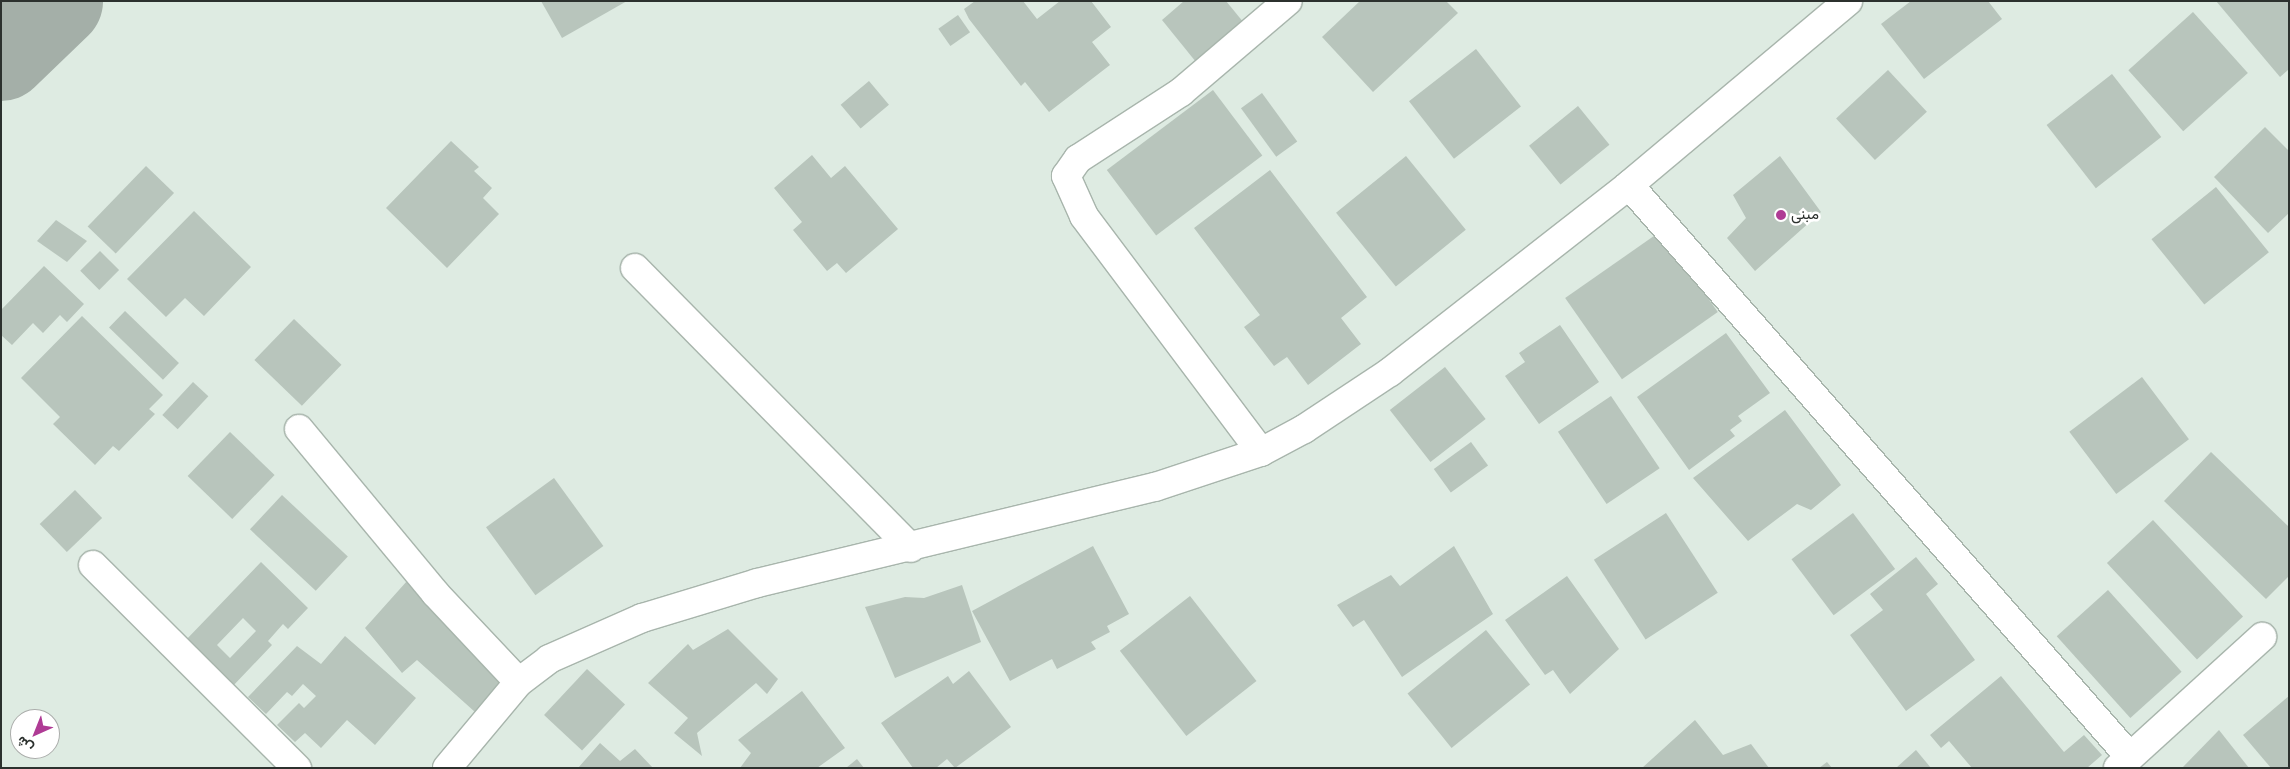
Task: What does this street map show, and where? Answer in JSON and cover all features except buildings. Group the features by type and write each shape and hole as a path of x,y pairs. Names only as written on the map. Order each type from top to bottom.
{"street":[{"path":"1261,452 1084,216 1066,176 1078,160 1181,92 1288,1"},
{"path":"447,768 519,682 549,659 642,618 758,584 1155,487 1261,452 1304,430 1390,372 1629,185 1848,1"},
{"path":"1629,185 2124,762 2262,637"},
{"path":"636,268 911,548"},
{"path":"299,429 435,593 519,682"},
{"path":"93,565 297,768"}],"taxiway":[{"path":"1,53 55,1"}],"place":[{"name":"مبنى","path":"1781,215"}]}
